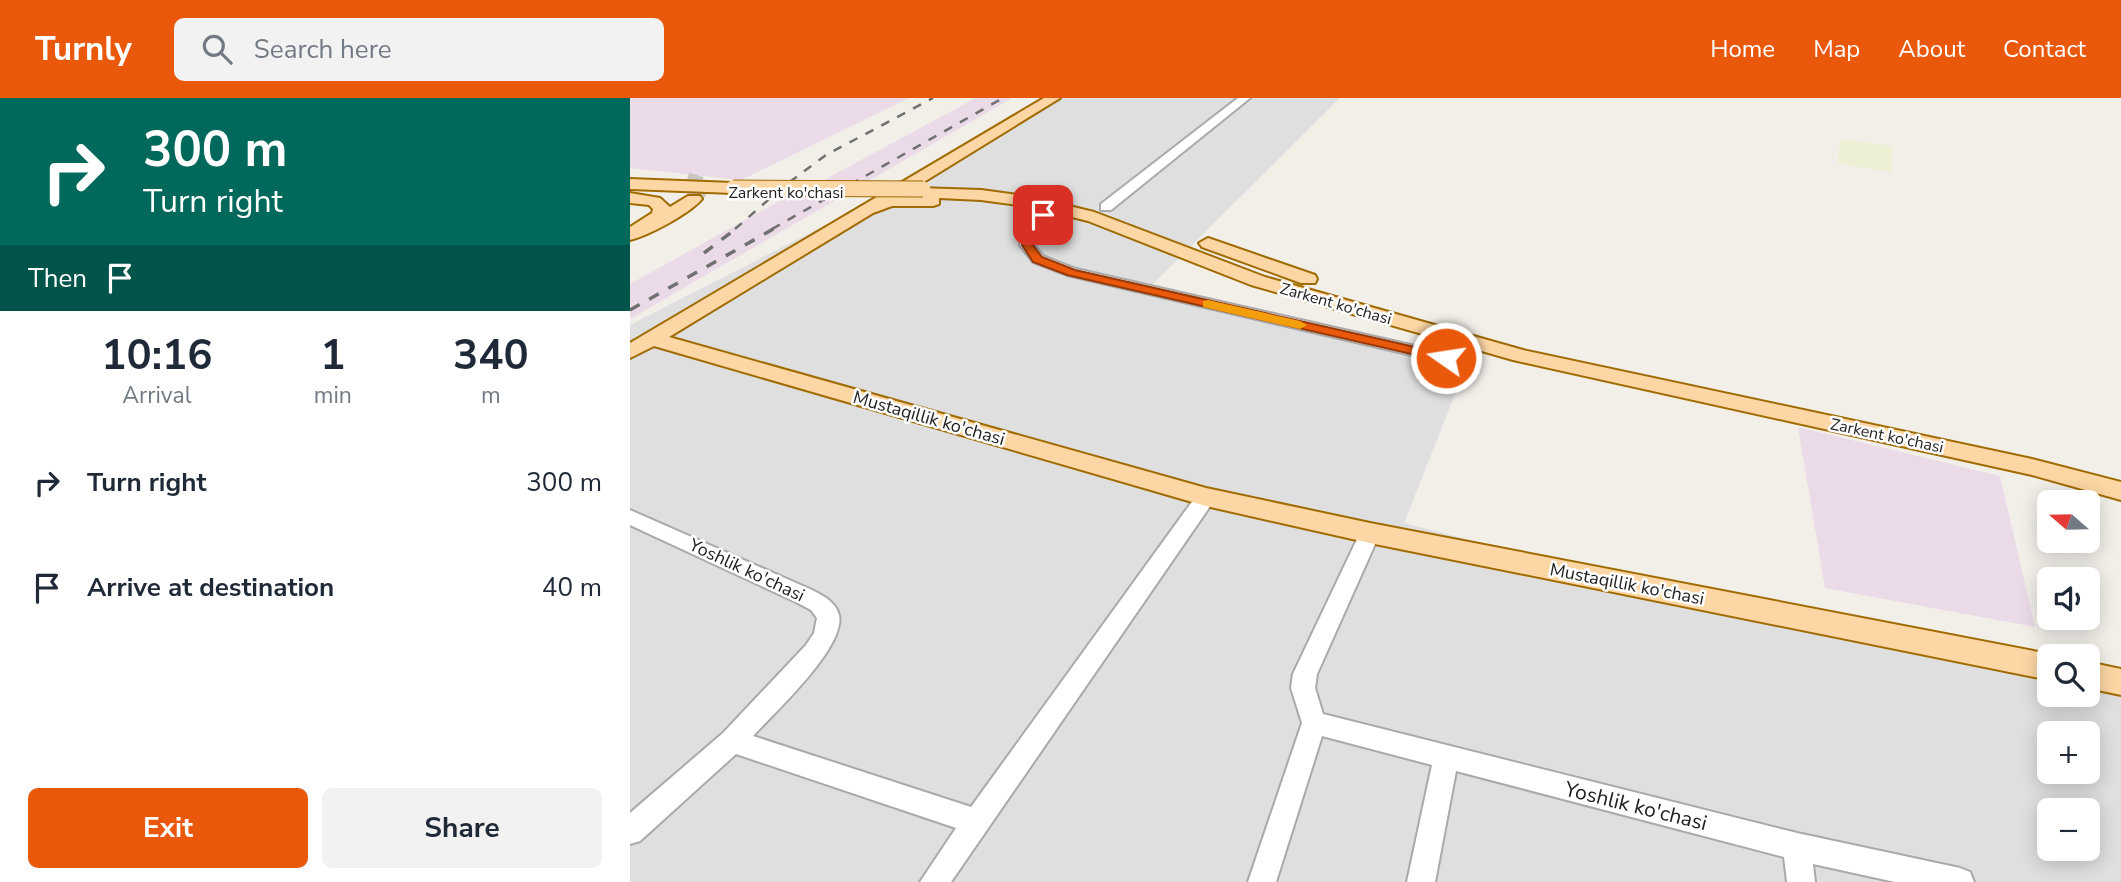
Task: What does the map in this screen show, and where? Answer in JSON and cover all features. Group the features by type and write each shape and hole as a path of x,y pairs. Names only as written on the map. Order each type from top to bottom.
{"main road":[{"path":"630,352 866,210 920,187 1053,98"},
{"path":"630,175 687,180"},
{"name":"Zarkent ko'chasi","path":"630,186 730,190 920,187 1032,202 1094,217 1258,281 1518,351 2032,467 2121,491"},
{"path":"920,187 1008,186 1106,207 1518,351"},
{"path":"630,198 654,201 662,208 659,216 630,238"},
{"path":"630,238 694,199"},
{"path":"866,210 890,201 908,200 967,203 1043,215 1130,242 1208,274 1269,294 1518,351"},
{"name":"Mustaqillik ko'chasi","path":"652,339 1206,497 1370,533 2037,665"},
{"name":"Zarkent ko'chasi","path":"1518,351 2030,456 2121,482"},
{"path":"2100,678 2121,682"}],"street":[{"path":"1106,207 1245,98"},
{"path":"1043,215 1031,228 1027,245 1038,260 1072,272 1446,358"},
{"path":"933,882 1206,497"},
{"name":"Yoshlik ko'chasi","path":"630,517 804,596 819,604 828,616 825,635 814,652 733,741 630,831"},
{"path":"1262,882 1314,723 1303,688 1305,674 1370,533"},
{"name":"Yoshlik ko'chasi","path":"1314,723 1797,846 1960,882"},
{"path":"733,741 976,822"},
{"path":"1421,882 1446,757"},
{"path":"1797,846 1801,882"}],"shaded area":[{"path":"630,98 909,98 741,180 630,168"},
{"path":"976,98 1012,98 630,319 630,284 792,194 798,194"},
{"path":"1062,98 1340,98 1144,293 1468,362 1404,523 1824,631 2037,675 2037,707 2100,707 2100,687 2121,691 2121,882 630,882 630,325 1002,135"},
{"path":"1798,427 2000,476 2035,627 1825,588"}],"green space":[{"path":"1840,139 1892,146 1892,172 1838,164"}],"tunnel":[{"path":"687,180 704,185 694,199"}],"railway":[{"path":"735,229 783,187 826,155 933,98"},
{"path":"772,229 1003,98"},
{"path":"704,253 737,228"},
{"path":"630,310 775,228"}],"slow traffic":[{"path":"1208,304 1300,325"}],"route":[{"path":"1043,215 1027,237 1027,245 1038,260 1072,272 1446,358"}]}
